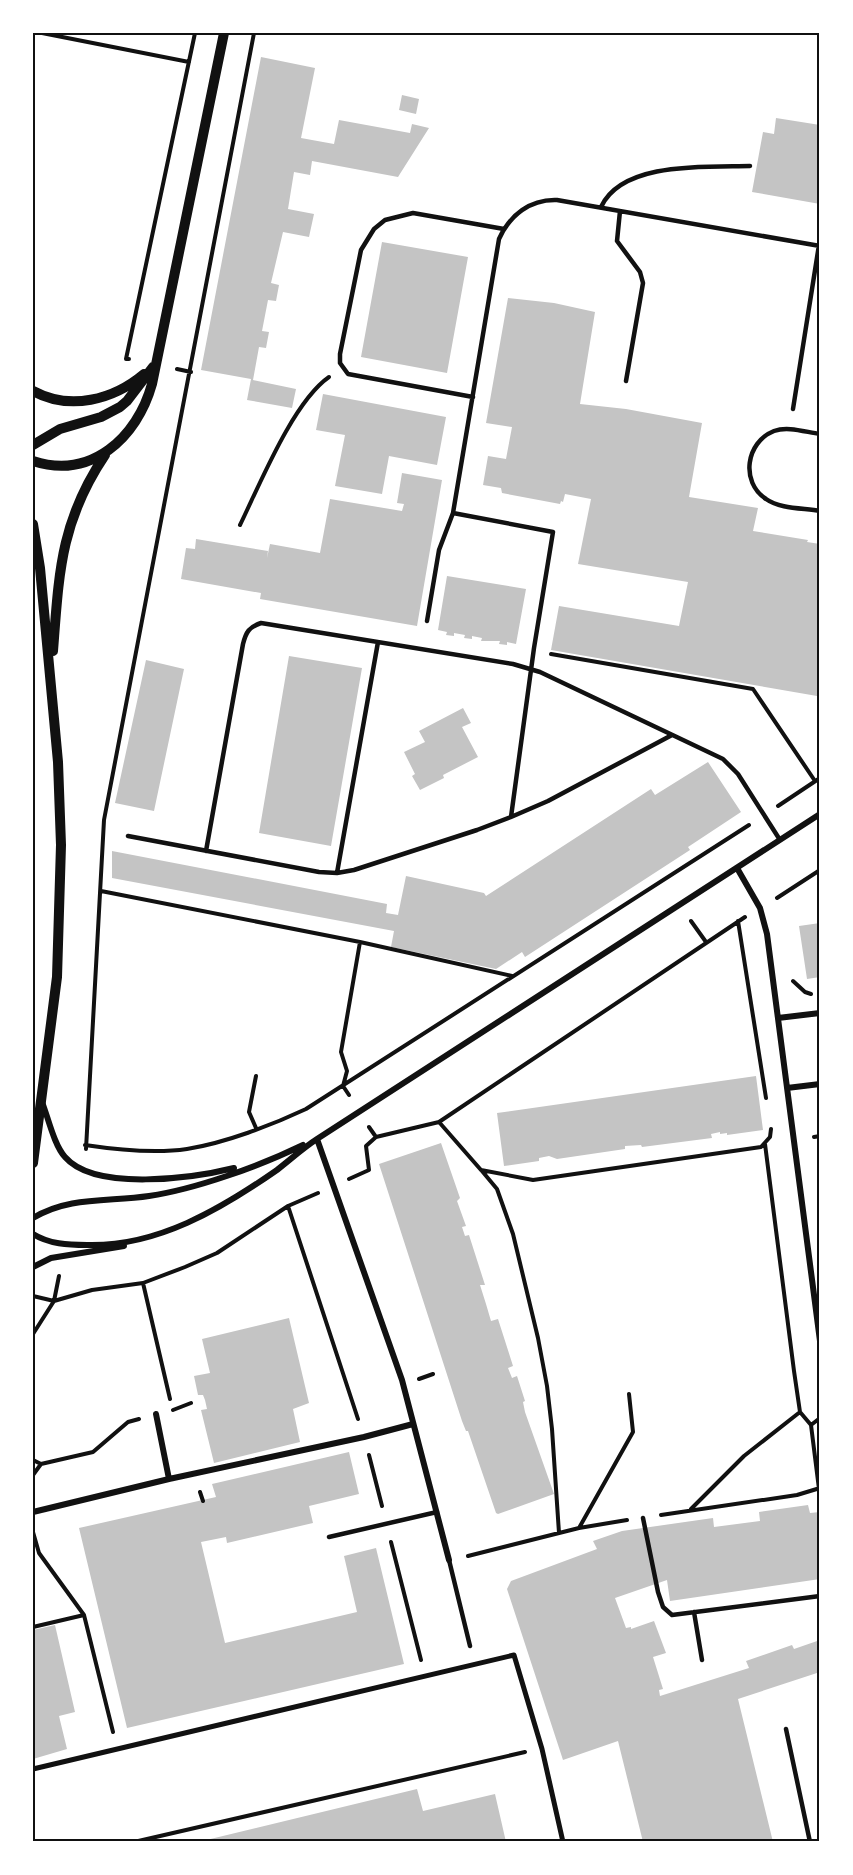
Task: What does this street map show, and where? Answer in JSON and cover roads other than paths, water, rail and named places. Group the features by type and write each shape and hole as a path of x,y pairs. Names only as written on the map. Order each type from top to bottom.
{"street":[{"path":"33,460 47,465 71,466 94,459 108,450 130,428 143,410 156,364 224,33"},
{"path":"33,391 49,398 70,402 100,398 127,386 156,364"},
{"path":"33,445 60,429 101,417 120,407 156,364"},
{"path":"50,681 58,576 64,547 74,510 108,450"},
{"path":"33,524 40,568 58,762 61,844 57,977 33,1163"},
{"path":"33,1267 51,1258 115,1248 164,1232 213,1211 249,1189 317,1139 820,814"},
{"path":"737,868 753,893 764,921 820,1341"},
{"path":"778,1018 820,1012"},
{"path":"787,1088 820,1084"},
{"path":"42,1100 63,1156 74,1165 96,1174 127,1179 193,1176 239,1167 286,1153"},
{"path":"33,1218 52,1208 69,1203 148,1196 195,1185 286,1153 317,1139"},
{"path":"317,1139 402,1380 449,1560"},
{"path":"33,1234 57,1243 94,1245 129,1242 164,1232"},
{"path":"156,1414 169,1479"},
{"path":"33,1512 413,1424"},
{"path":"33,1769 513,1655 542,1749 563,1842"}],"lane":[{"path":"601,207 608,193 615,188 633,178 653,172 683,168 750,166"},
{"path":"427,621 440,550 453,513 499,239 504,229 521,210 545,199 819,245 793,409"},
{"path":"620,211 617,242 640,272 643,283 626,381"},
{"path":"473,397 348,374 339,363 340,354 361,250 374,229 385,220 413,213 504,229"},
{"path":"820,434 786,429 774,431 762,438 755,446 750,457 749,468 751,480 756,490 764,498 775,504 820,511"},
{"path":"453,513 553,532 511,817"},
{"path":"206,851 246,633 253,626 261,623 272,623 532,669 723,759 731,765 780,840"},
{"path":"337,873 378,642"},
{"path":"128,836 319,872 337,873 365,866 511,817 548,801 672,735"},
{"path":"329,1537 437,1512"},
{"path":"643,1518 663,1607 672,1615 820,1596"},
{"path":"449,1560 470,1646"},
{"path":"694,1612 702,1660"},
{"path":"786,1729 810,1842"}]}
